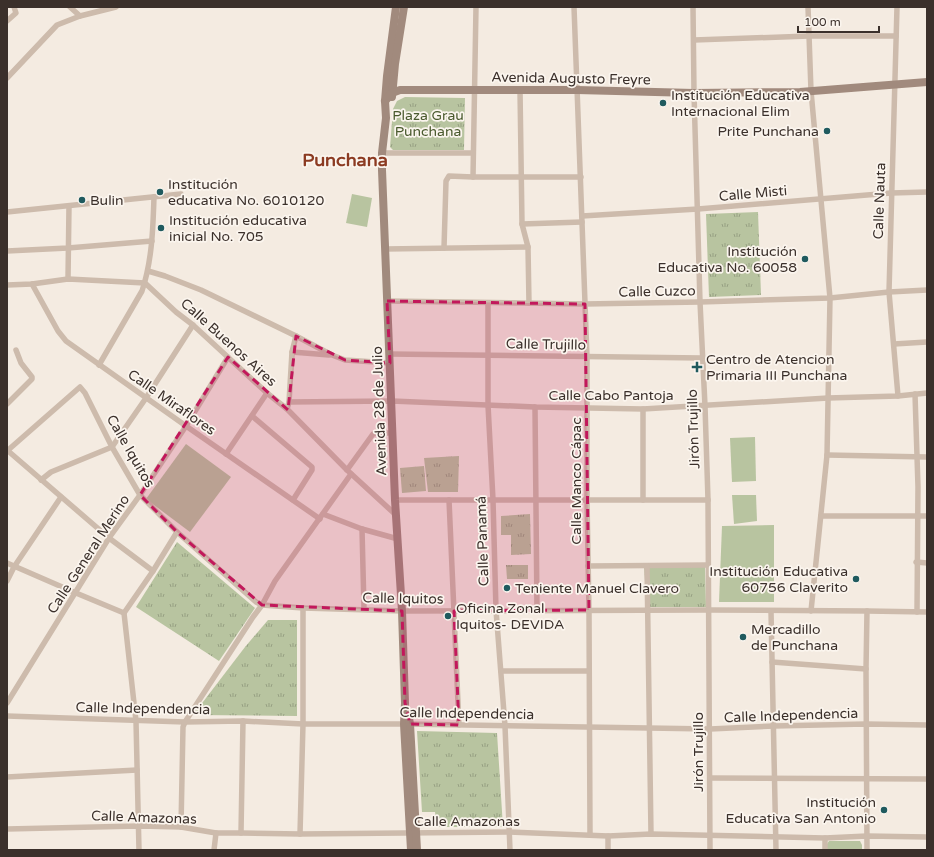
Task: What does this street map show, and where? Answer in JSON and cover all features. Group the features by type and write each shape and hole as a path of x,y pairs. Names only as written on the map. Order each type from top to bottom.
{"main road":[{"name":"Avenida 28 de Julio","path":"396,7 387,76 385,101 386,118 382,153 384,249 396,515 413,833 411,850"},
{"name":"Avenida 28 de Julio","path":"386,118 390,109 404,7"},
{"name":"Avenida Augusto Freyre","path":"392,93 400,90 577,90 694,93 811,91 927,82"},
{"path":"385,101 392,93"},
{"name":"Avenida 28 de Julio","path":"413,833 417,850"}],"street":[{"path":"70,7 80,16"},
{"path":"7,78 57,25 80,16 116,7"},
{"path":"473,177 476,7"},
{"name":"Calle Manco Cápac","path":"574,7 587,357 590,835"},
{"name":"Jirón Trujillo","path":"693,7 700,302 708,500 710,850"},
{"path":"808,7 811,91 830,298 827,455 811,611"},
{"name":"Calle Nauta","path":"896,7 889,292 898,396"},
{"path":"7,21 15,10"},
{"path":"694,40 809,36 896,36"},
{"path":"520,90 522,224 528,247 529,303"},
{"path":"382,153 473,153"},
{"path":"444,248 446,181 449,176 581,177"},
{"name":"Calle Misti","path":"582,216 698,209 891,193 927,192"},
{"path":"7,212 181,194"},
{"path":"99,365 142,292 145,283 152,241 154,197"},
{"path":"68,279 69,206"},
{"path":"522,224 582,222"},
{"path":"7,251 68,248 152,241"},
{"path":"384,249 528,247"},
{"path":"148,271 201,290 345,360 390,363"},
{"path":"7,285 32,284 68,279 145,283"},
{"name":"Calle Buenos Aires","path":"145,283 176,312 193,324 267,393 287,409 349,472 396,515"},
{"name":"Calle Miraflores","path":"32,284 58,331 66,341 226,454 293,500 322,516 398,539"},
{"name":"Calle Cuzco","path":"387,301 585,304 700,302 830,298 927,290"},
{"name":"Calle Panamá","path":"488,303 488,405 493,500 496,610 505,726 510,850"},
{"path":"42,480 51,472 112,446 146,398 193,324"},
{"path":"287,409 289,402 292,352 296,336"},
{"path":"894,344 927,342"},
{"path":"7,404 32,379 21,363 16,350"},
{"path":"292,352 332,355"},
{"name":"Calle Trujillo","path":"389,354 702,358"},
{"name":"Calle General Merino","path":"7,703 109,538 186,426 228,357"},
{"name":"Calle Iquitos","path":"7,451 80,388 85,393 112,446 140,495 177,532 256,602 262,605 303,608 402,611 709,610 927,612"},
{"path":"226,454 267,393"},
{"name":"Calle Cabo Pantoja","path":"289,402 392,401 588,409 643,409 828,398 898,396 927,393"},
{"path":"916,394 918,516 916,612"},
{"path":"535,407 537,610"},
{"path":"643,409 643,500"},
{"path":"252,416 312,467 312,470 293,500"},
{"path":"181,827 184,722 262,605 275,581 322,516 374,434 393,433"},
{"path":"7,451 109,538 153,571"},
{"path":"827,455 927,457"},
{"path":"7,581 14,567 61,497"},
{"path":"396,500 708,500"},
{"path":"449,500 459,725"},
{"path":"821,516 927,516"},
{"path":"362,529 364,609"},
{"path":"139,850 136,721 124,613 153,571 177,532"},
{"path":"916,562 927,562"},
{"path":"7,563 124,613"},
{"path":"588,566 708,564"},
{"path":"647,566 652,834"},
{"path":"300,834 303,724 303,608"},
{"path":"771,611 776,850"},
{"path":"867,611 867,850"},
{"path":"772,662 866,669"},
{"path":"501,671 589,672"},
{"name":"Calle Independencia","path":"7,716 184,722 243,721 303,724 407,724 710,729 866,724 927,725"},
{"path":"241,833 243,721"},
{"path":"7,777 137,770"},
{"path":"710,778 927,779"},
{"name":"Calle Amazonas","path":"7,829 139,826 181,827 216,833 300,834 509,832 608,836 652,834 825,838 866,836 927,837"},
{"path":"214,850 216,833"},
{"path":"608,836 608,850"},
{"path":"825,838 825,850"}],"highlighted area":[{"path":"387,301 585,304 589,610 454,611 459,725 410,724 405,703 402,611 262,605 177,532 140,495 228,357 288,410 296,336 345,360 390,363"}],"green space":[{"name":"Plaza Grau Punchana","path":"405,97 465,98 464,150 393,150 390,147 393,109 397,101"},
{"path":"352,194 372,198 367,227 346,223"},
{"path":"758,212 761,295 709,297 706,214"},
{"path":"755,437 756,481 732,482 730,438"},
{"path":"186,444 231,477 190,532 146,499"},
{"path":"459,456 458,492 428,492 424,458"},
{"path":"424,466 426,491 402,493 400,468"},
{"path":"732,495 756,495 757,521 734,524"},
{"path":"530,514 531,554 511,555 511,535 501,535 501,516"},
{"path":"774,525 774,602 719,602 722,526"},
{"path":"177,542 255,608 219,661 136,607"},
{"path":"506,565 528,565 528,579 507,579"},
{"path":"644,567 705,567 706,607 647,607"},
{"path":"268,620 297,620 297,716 193,715 245,647"},
{"path":"417,731 497,733 503,827 437,827 435,812 422,812"},
{"path":"829,841 860,841 862,850 827,850 827,844"}],"place":[{"name":"Institución Educativa Internacional Elim","path":"663,103"},
{"name":"Prite Punchana","path":"827,131"},
{"name":"Institución educativa No. 6010120","path":"160,192"},
{"name":"Bulin","path":"82,200"},
{"name":"Institución educativa inicial No. 705","path":"161,228"},
{"name":"Institución Educativa No. 60058","path":"805,259"},
{"name":"Centro de Atencion Primaria III Punchana","path":"697,367"},
{"name":"Institución Educativa 60756 Claverito","path":"856,579"},
{"name":"Teniente Manuel Clavero","path":"507,588"},
{"name":"Oficina Zonal Iquitos- DEVIDA","path":"448,616"},
{"name":"Mercadillo de Punchana","path":"743,637"},
{"name":"Institución Educativa San Antonio","path":"884,810"}],"district":[{"name":"Punchana","path":"345,160"}]}
